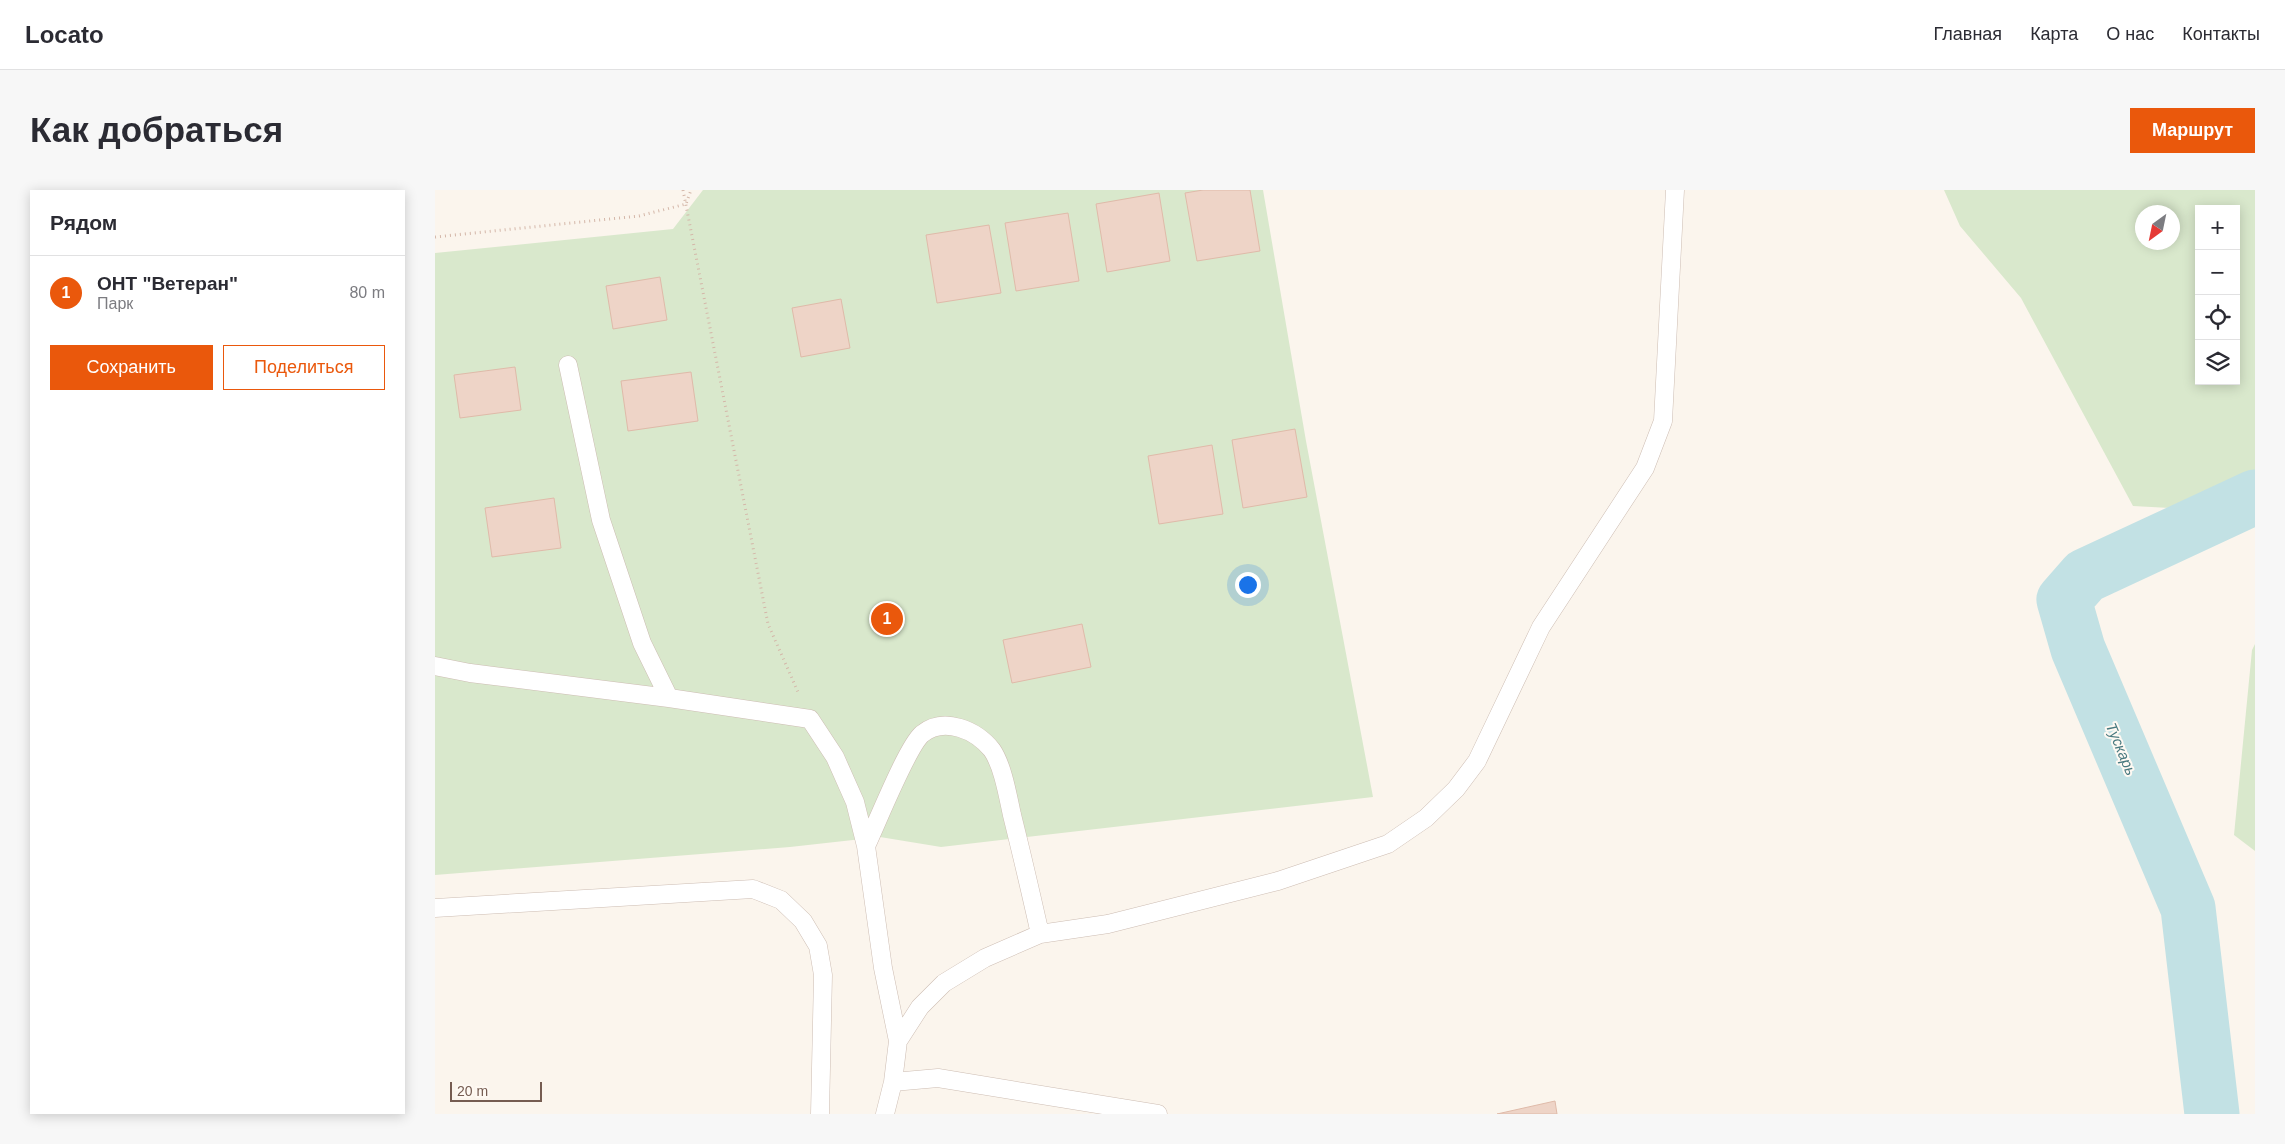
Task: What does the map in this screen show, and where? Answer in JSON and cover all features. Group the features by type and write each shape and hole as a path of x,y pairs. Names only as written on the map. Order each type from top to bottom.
{"lane":[{"path":"898,1041 920,1007 944,983 985,958 1040,934 1108,924 1278,881 1388,844 1426,818 1456,789 1477,761 1541,627 1645,468 1663,421 1675,190"},
{"path":"568,366 601,520 642,643 669,698"},
{"path":"435,666 470,673 669,698 810,719 835,757 855,802 866,846 883,968 898,1041 893,1082 885,1114"},
{"path":"866,846 908,757 921,734 937,726 955,725 977,736 993,751 1004,781 1040,934"},
{"path":"435,908 753,889 781,900 803,920 818,946 823,975 820,1114"},
{"path":"893,1082 938,1078 1158,1114"}],"path":[{"path":"683,190 768,624 810,719"},
{"path":"686,204 691,190"},
{"path":"435,238 639,216 686,204"}],"green space":[{"path":"703,190 1263,190 1306,441 1373,797 941,847 880,837 790,847 435,875 435,253 673,229"},
{"path":"1944,190 2255,190 2255,484 2239,495 2188,509 2133,506 2021,298 1960,226"},
{"path":"2255,644 2255,851 2234,835 2252,650"}],"water":[{"path":"2255,484 2255,514 2239,495"}],"building":[{"path":"1203,190 1250,190 1260,251 1197,261 1185,193"},
{"path":"1159,193 1170,261 1107,272 1096,204"},
{"path":"1068,213 1079,281 1016,291 1005,223"},
{"path":"989,225 1001,293 937,303 926,235"},
{"path":"660,277 667,320 613,329 606,286"},
{"path":"841,299 850,348 801,357 792,308"},
{"path":"515,367 521,410 460,418 454,375"},
{"path":"691,372 698,421 628,431 621,381"},
{"path":"1295,429 1307,497 1243,508 1232,440"},
{"path":"1212,445 1223,514 1159,524 1148,456"},
{"path":"554,498 561,548 492,557 485,508"},
{"path":"1082,624 1091,667 1012,683 1003,640"},
{"path":"1555,1101 1557,1114 1497,1114"}],"waterway":[{"name":"Тускарь","path":"2212,1114 2188,908 2078,649 2064,600 2085,576 2255,497"}],"place":[{"name":"ОНТ \"Ветеран\"","path":"887,619"}]}
